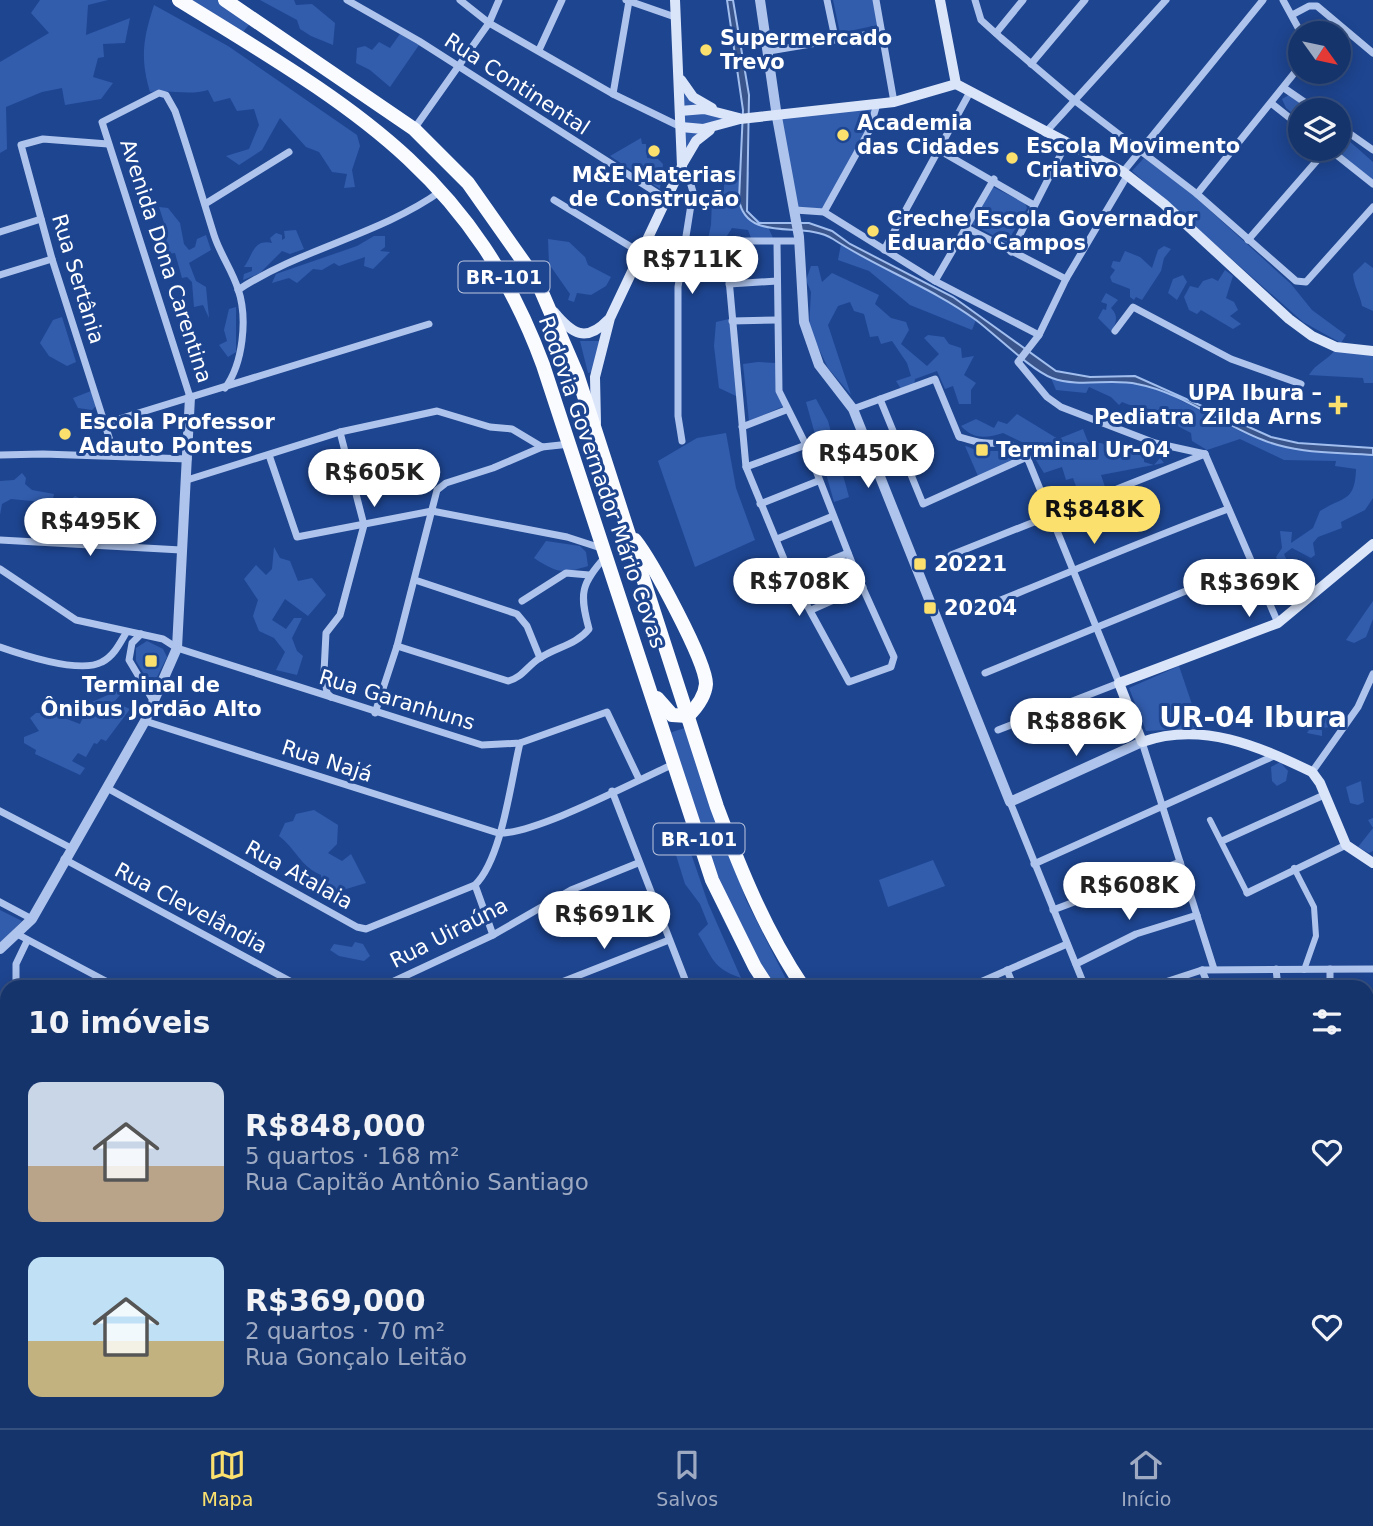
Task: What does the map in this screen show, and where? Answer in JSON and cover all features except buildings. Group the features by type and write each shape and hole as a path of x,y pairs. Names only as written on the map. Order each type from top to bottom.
{"highway":[{"name":"Rodovia Governador Mário Covas","path":"179,0 369,124 443,190 493,257 514,295 535,343 712,880 761,980"},
{"name":"Rodovia Governador Mário Covas","path":"225,0 414,129 454,167 523,258 552,310 577,374 689,721 742,875 772,939 798,980"},
{"path":"627,531 647,559 701,659 706,688 689,721"},
{"path":"649,684 668,713 689,721"},
{"path":"664,734 675,722 689,721"}],"main road":[{"path":"675,0 682,168"},
{"path":"940,0 956,84"},
{"path":"678,71 688,92 718,111"},
{"path":"681,127 698,130 744,118 776,117 894,102 956,84 1125,174 1164,204 1297,326 1321,342 1336,347 1373,351"},
{"path":"680,111 718,111 744,118"},
{"path":"597,439 595,377 610,318 696,141 717,125"},
{"path":"552,310 568,327 581,333 594,333 610,318"},
{"path":"1373,544 1278,623 1119,683 1142,742 1181,734 1210,735 1241,742 1312,772 1346,845 1373,863"}],"street":[{"name":"Rua Continental","path":"346,0 419,41 668,200"},
{"path":"460,0 489,23 613,94 681,127"},
{"path":"414,129 489,23 499,0"},
{"path":"538,50 562,0"},
{"path":"760,0 776,117 797,222 801,293 808,338 819,365 853,409 1083,980"},
{"path":"827,0 835,38"},
{"path":"876,0 894,102"},
{"path":"975,0 981,20 1031,64 1197,194 1296,281 1306,282 1373,207"},
{"path":"996,33 1023,0"},
{"path":"1031,64 1085,0"},
{"path":"1045,132 1166,0"},
{"path":"1205,454 1155,443 1061,407 1047,397 1017,362 1039,335 1066,279 1141,149 1263,0"},
{"path":"1283,0 1295,21"},
{"path":"613,94 628,1 675,17"},
{"path":"1292,15 1309,6 1317,6 1373,53"},
{"path":"769,51 882,32"},
{"path":"1197,194 1288,82"},
{"path":"1284,88 1299,98"},
{"path":"884,250 970,92"},
{"name":"Avenida Dona Carentina","path":"0,949 32,919 145,721 177,648 190,397 102,122 159,93 166,95 175,111 205,205"},
{"path":"1271,103 1288,116"},
{"path":"824,212 869,131 877,104"},
{"path":"1351,134 1373,150"},
{"name":"Rua Sertânia","path":"108,144 43,139 21,145 52,259 115,456"},
{"path":"1011,252 1066,144"},
{"path":"937,149 994,179 1034,205"},
{"path":"225,388 235,375 240,360 241,303 205,205 289,152"},
{"path":"1248,240 1317,161"},
{"path":"1343,161 1373,184"},
{"path":"682,168 689,178 693,192 678,287 677,391 682,441"},
{"path":"935,281 994,179"},
{"path":"238,290 284,263 380,226 443,190"},
{"path":"554,200 641,253"},
{"path":"795,210 824,212 935,281 1039,335"},
{"path":"0,232 41,219"},
{"path":"965,227 1066,279"},
{"path":"777,242 778,383 786,410 806,445 818,481 894,657 891,667 849,682 791,576 746,467 726,246 729,241 777,242 799,239"},
{"path":"0,275 52,259"},
{"path":"729,284 777,281"},
{"path":"1115,331 1133,307 1231,359 1301,384"},
{"path":"732,321 777,320"},
{"path":"106,423 429,324"},
{"path":"853,409 937,381 959,436 987,443 1013,444 1027,457 1119,683 998,730"},
{"path":"880,399 923,504 1027,457"},
{"path":"742,427 786,410"},
{"path":"187,480 340,432 442,412 476,424 512,429 542,447"},
{"path":"333,699 327,693 324,672 326,633 340,615 364,525 340,432"},
{"path":"375,713 397,646 438,490 446,483 493,468 542,447 570,444"},
{"path":"746,467 806,445"},
{"path":"1205,454 1278,623"},
{"path":"951,555 1205,454"},
{"path":"0,455 188,459"},
{"path":"269,455 297,537 432,510 567,537 605,552 589,575 582,593 589,629 581,638 540,658 520,676 508,681 397,646"},
{"path":"760,504 818,481"},
{"path":"971,612 1073,572 1126,547 1228,509"},
{"path":"777,539 833,516"},
{"path":"0,540 181,550"},
{"path":"791,576 848,553"},
{"path":"985,673 1252,564"},
{"name":"Rua Garanhuns","path":"0,569 76,620 163,639 177,648 482,746 520,743 607,712 639,779"},
{"path":"522,601 566,573 589,575"},
{"path":"415,580 517,614 527,626 540,658"},
{"path":"811,610 863,587"},
{"path":"0,647 42,659 89,666 107,659 126,632"},
{"path":"141,634 132,643 129,660 154,702"},
{"path":"1312,772 1358,707 1373,674"},
{"name":"Rua Najá","path":"145,721 498,833"},
{"path":"1010,802 1142,742 1214,969"},
{"path":"493,935 478,882 498,833 520,743"},
{"path":"1034,864 1164,808 1276,755"},
{"path":"498,833 511,834 539,824 674,764"},
{"name":"Rua Atalaia","path":"107,788 360,928 369,929 478,882"},
{"path":"612,791 685,980"},
{"path":"1222,841 1324,796"},
{"path":"0,811 71,848"},
{"path":"1210,820 1247,893 1346,845"},
{"name":"Rua Clevelândia","path":"64,859 289,980"},
{"path":"1053,910 1180,862"},
{"name":"Rua Uiraúna","path":"396,980 493,935 572,890 638,863"},
{"path":"1294,869 1314,907 1316,936 1304,970"},
{"path":"0,902 32,919"},
{"path":"1076,964 1136,934 1197,915"},
{"path":"17,934 103,980"},
{"path":"568,980 669,940"},
{"path":"16,980 16,964 27,941"},
{"path":"985,980 1067,944"},
{"path":"1171,980 1214,969 1373,969"},
{"path":"1276,969 1277,980"},
{"path":"1330,969 1330,980"},
{"path":"1007,970 1011,980"},
{"path":"1202,970 1206,980"}],"shaded area":[{"path":"40,0 108,0 88,5 86,35 130,18 125,43 103,44 104,57 98,58 93,77 113,83 101,99 65,105 62,88 42,92 6,107 7,149 0,153 0,62 49,33 31,13"},
{"path":"192,0 219,0 252,21 243,32"},
{"path":"260,0 294,0 296,5 312,4 335,23 333,45 311,36 300,29 297,20"},
{"path":"727,0 733,0 749,95 747,211 759,223 809,223 832,231 850,244 953,297 1056,371 1090,377 1135,376 1271,437 1298,443 1373,448 1373,455 1317,452 1276,445 1185,401 1137,384 1073,382 1052,378 1034,368 959,308 833,239 807,231 765,227 753,222 744,214 739,200 743,110"},
{"path":"833,0 874,0 878,25 840,33"},
{"path":"154,5 228,46 357,135 360,146 352,170 355,187 344,188 347,174 332,172 319,152 306,147 280,118 262,150 239,165 226,156 249,149 259,125 254,109 237,111 230,98 214,102 208,90 150,92 144,48"},
{"path":"400,34 419,45 390,87 370,70 356,63 357,48 365,46 372,50 379,42 390,48"},
{"path":"682,86 724,118 677,166"},
{"path":"1289,95 1293,98 1288,98 1288,110 1286,108 1282,99"},
{"path":"876,102 870,131 820,212 798,208 775,115"},
{"path":"641,138 642,144 646,144 647,158 658,159 663,164 660,189 610,156"},
{"path":"1351,143 1373,162 1373,182 1348,161 1351,161"},
{"path":"1144,158 1193,195 1291,284 1312,310 1346,335 1341,343 1303,322 1132,171"},
{"path":"741,170 749,172 747,211 768,227 773,238 751,238 748,230 732,228 723,242 723,270 702,267 711,225 712,200 723,193 726,174"},
{"path":"993,187 1025,203 1027,208 1007,243 972,224"},
{"path":"159,207 168,208 180,223 184,244 189,250 195,247 197,239 206,235 211,250 189,263 196,281 206,287 209,318 203,305 194,307 192,282 187,277 182,278 175,253 168,254 165,245 168,235"},
{"path":"296,230 304,249 290,254 282,251 260,273 243,280 244,274 252,271 252,267 244,267 257,246 266,242 272,243 270,238 276,233 282,235 282,240 285,238 284,231"},
{"path":"374,236 385,236 385,247 380,251 390,252 373,269 364,266 365,257 339,266 334,263 322,270 313,269 297,283 289,278 272,283 276,274 357,246"},
{"path":"548,239 569,242 585,257 588,265 611,277 606,286 591,295 577,293 574,302 568,300 570,294 549,264"},
{"path":"841,244 923,285 976,320 972,330 910,305 869,271 838,260"},
{"path":"1164,246 1171,249 1164,258 1161,271 1142,300 1136,297 1134,300 1130,297 1130,289 1112,282 1110,277 1115,270 1111,267 1113,261 1120,262 1125,251 1140,257 1152,268 1158,250"},
{"path":"1365,262 1373,268 1373,311 1362,306 1353,274"},
{"path":"811,266 818,266 822,282 832,273 879,295 875,304 891,318 906,322 909,330 901,344 927,366 939,354 924,338 928,335 944,337 949,344 961,348 962,358 974,356 964,375 976,383 971,390 971,404 959,404 953,386 945,389 937,371 915,379 914,385 901,389 896,381 911,376 907,363 892,341 881,344 878,336 870,337 864,314 854,311 850,302 838,306 828,325 851,395 828,368 809,328 811,292 806,280"},
{"path":"1225,270 1233,276 1226,298 1234,302 1238,310 1230,316 1241,324 1233,329 1201,310 1197,314 1189,310 1184,297 1190,286 1198,288 1203,281 1212,278 1218,281"},
{"path":"1183,275 1187,282 1177,300 1168,293 1173,279"},
{"path":"1106,293 1118,300 1111,308 1116,316 1112,332 1098,318 1103,309 1106,310 1107,304 1101,302"},
{"path":"236,307 236,352 228,357 219,345 227,341 224,330 229,309"},
{"path":"62,317 76,362 67,366 49,356 40,343 53,320"},
{"path":"729,319 738,376 736,396 719,388 714,346 716,322"},
{"path":"580,341 600,341 593,372 588,373"},
{"path":"1336,349 1373,353 1373,383 1364,383 1363,378 1309,375"},
{"path":"775,363 784,406 749,421 743,364"},
{"path":"1051,378 1121,381 1143,385 1174,397 1235,429 1279,446 1305,451 1373,455 1373,498 1365,510 1341,522 1342,528 1318,537 1313,543 1315,555 1311,558 1292,548 1284,554 1301,593 1288,600 1281,587 1287,583 1276,557 1282,548 1280,531 1292,532 1291,543 1313,528 1320,511 1350,493 1356,469 1335,466 1336,461 1284,460 1240,439 1207,450 1192,441 1191,433 1174,424 1172,414 1122,402 1119,405 1111,397 1089,387 1086,393 1056,390"},
{"path":"91,391 96,406 92,410 78,408 73,398"},
{"path":"816,399 828,421 849,497 834,502 806,402"},
{"path":"1017,414 1058,439 1083,429 1088,442 1101,443 1126,453 1144,453 1144,462 1154,465 1101,475 1106,490 1081,500 1073,478 1066,480 1062,467 1044,473 1026,444 1003,433 976,436 961,426 976,419 994,428 998,421 1007,424"},
{"path":"726,433 736,488 755,540 695,567 658,461 697,438"},
{"path":"965,446 980,451 1004,452 1013,461 978,476"},
{"path":"22,473 26,478 25,484 32,490 54,494 52,503 11,499 2,504 0,515 0,481 14,480"},
{"path":"75,496 88,502 83,537 75,532 56,532 56,511"},
{"path":"546,541 580,546 586,552 588,566 560,571 542,563 534,558"},
{"path":"274,547 280,558 290,561 298,581 312,578 326,595 308,616 285,599 272,620 286,629 294,618 302,618 292,638 297,651 303,656 297,675 276,670 285,652 274,638 259,631 253,616 258,600 244,579 256,565 266,575 272,569"},
{"path":"1373,601 1373,619 1366,637 1354,643 1346,640"},
{"name":"Terminal de Ônibus Jordão Alto","path":"147,641 163,649 167,657 152,687 136,661 136,648"},
{"path":"1179,666 1200,728 1146,731 1129,688"},
{"path":"117,691 120,695 114,702 130,709 106,741 101,739 97,744 94,743 86,757 78,753 72,761 85,768 80,775 35,754 36,750 24,743 24,737 39,731 30,718 36,713 51,713 80,724 85,713 78,708"},
{"path":"1326,715 1338,720 1330,727 1322,728 1322,736 1307,733 1312,725 1325,723"},
{"path":"688,727 746,900 786,980 769,980 718,880 669,733"},
{"path":"1280,762 1288,771 1286,781 1277,786 1272,781 1271,767"},
{"path":"1361,781 1364,802 1358,805 1350,803 1346,787"},
{"path":"314,810 338,825 337,844 328,853 342,861 351,854 366,883 333,893 322,884 321,875 308,867 279,836 285,823 293,821 296,814"},
{"path":"1373,828 1373,851 1369,853 1358,847"},
{"path":"685,836 708,903 741,978 719,966 698,934 708,924 700,904 685,884 671,839"},
{"path":"933,860 945,886 888,907 879,880"},
{"path":"0,910 22,921 0,943"},
{"path":"355,942 363,944 370,956 364,961 339,956 330,950 334,944 352,947"}],"place":[{"name":"Supermercado Trevo","path":"706,50"},
{"name":"Academia das Cidades","path":"843,135"},
{"name":"M&E Materias de Construção","path":"654,151"},
{"name":"Escola Movimento Criativo","path":"1012,158"},
{"name":"Creche Escola Governador Eduardo Campos","path":"873,231"},
{"name":"UPA Ibura – Pediatra Zilda Arns","path":"1338,405"},
{"name":"Escola Professor Adauto Pontes","path":"65,434"},
{"name":"Terminal Ur-04","path":"982,450"},
{"name":"20221","path":"920,564"},
{"name":"20204","path":"930,608"},
{"name":"Terminal de Ônibus Jordão Alto","path":"151,661"}],"district":[{"name":"UR-04 Ibura","path":"1253,717"}]}
